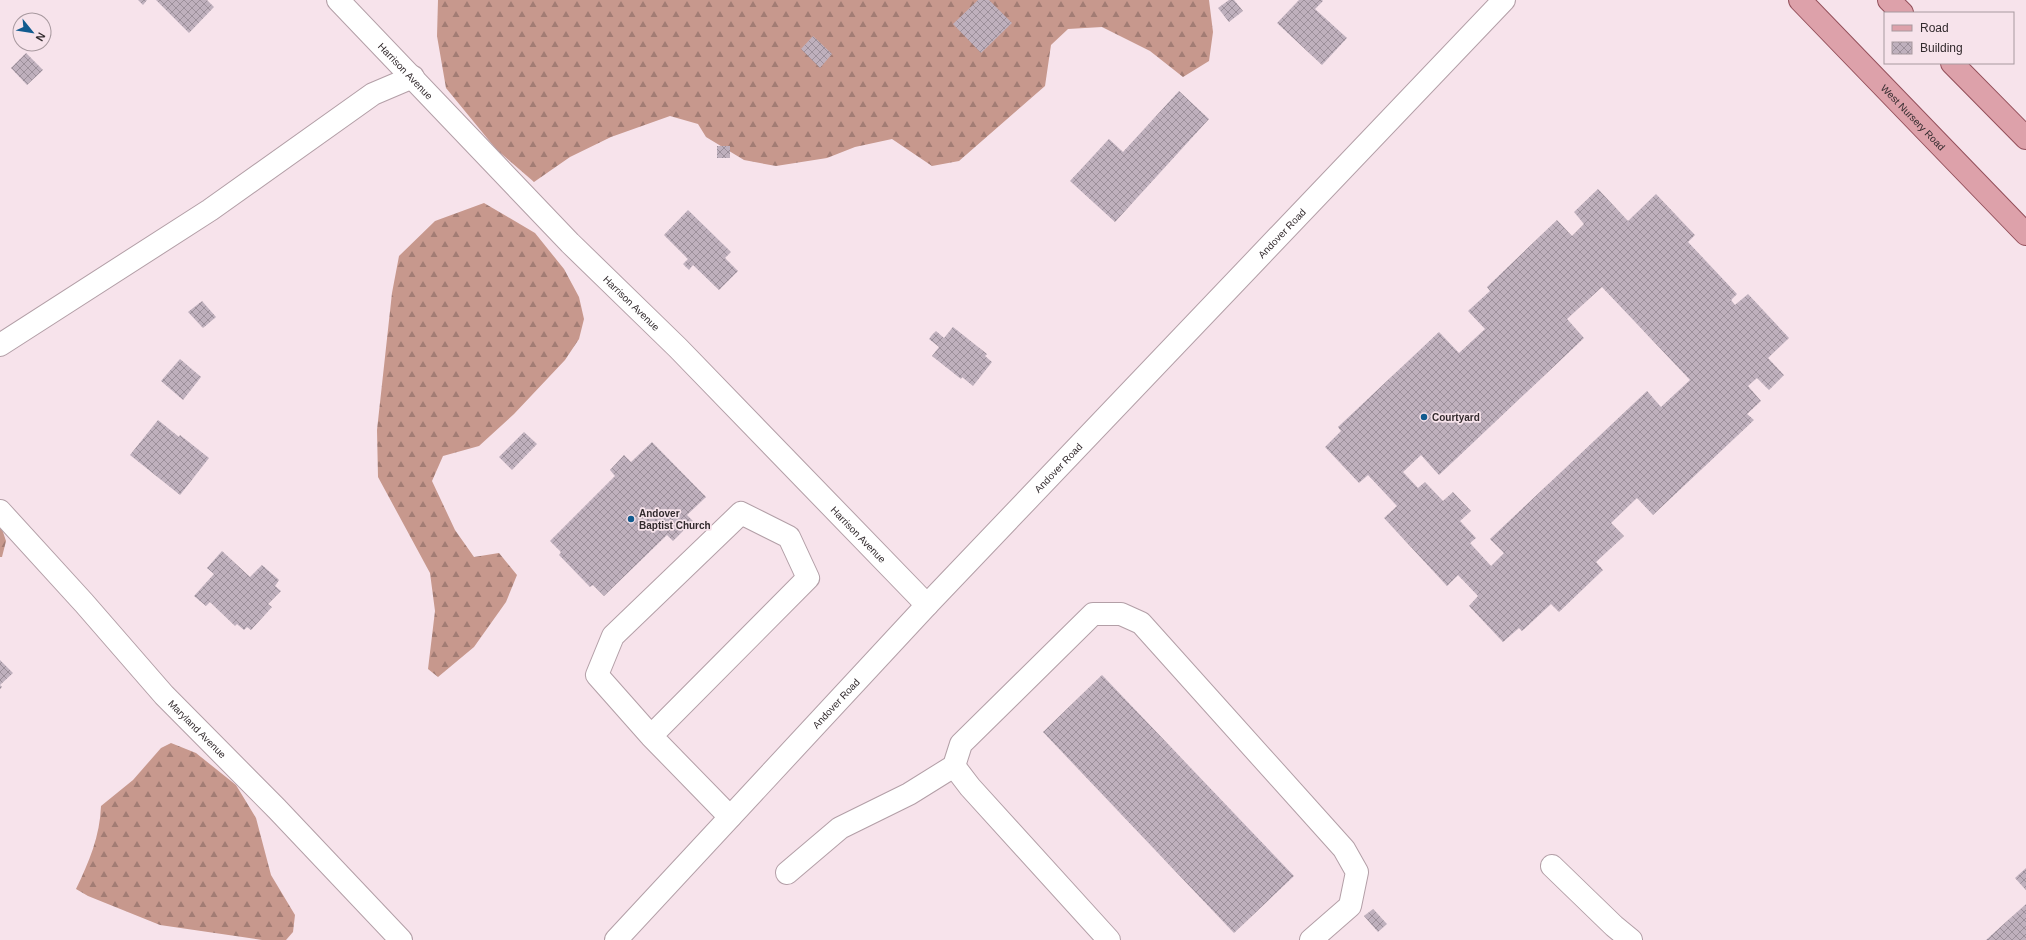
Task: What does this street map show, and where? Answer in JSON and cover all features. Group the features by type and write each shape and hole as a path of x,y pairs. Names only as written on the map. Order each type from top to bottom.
{"main road":[{"name":"West Nursery Road","path":"1800,0 2026,234"},
{"path":"1889,0 1901,12"},
{"path":"1953,64 2026,138"}],"street":[{"name":"Harrison Avenue","path":"338,0 413,77 463,133 564,238 678,348 927,605"},
{"name":"Andover Road","path":"616,940 927,605 1504,0"},
{"path":"0,345 210,210 372,94 413,77"},
{"name":"Maryland Avenue","path":"0,511 84,603 164,695 277,809 401,940"},
{"path":"651,736 808,578 789,537 741,513 613,636 597,675 651,736 730,817"},
{"path":"787,873 840,828 909,794 954,766 961,744 1093,614 1121,614 1141,623 1344,849 1357,872 1350,906 1311,940"},
{"path":"954,766 970,787 1109,940"},
{"path":"1552,866 1614,926 1631,940"}],"green space":[{"path":"438,0 1209,0 1213,32 1209,61 1183,77 1150,51 1102,27 1068,29 1051,45 1045,86 959,161 932,166 892,139 855,147 827,158 776,166 744,160 706,137 698,124 670,116 611,137 570,157 534,182 496,149 446,88 437,36"},
{"path":"484,203 535,233 564,269 579,297 584,319 579,339 565,360 514,414 479,446 443,456 432,481 455,530 474,557 499,553 517,575 506,602 474,647 438,677 428,669 435,611 430,573 378,477 377,430 392,293 399,256 435,221"},
{"path":"0,523 6,541 2,557 0,557"},
{"path":"171,743 196,753 236,785 256,818 271,875 295,915 293,932 286,940 262,940 160,925 88,896 76,889 93,849 101,806 133,780 161,748"}],"building":[{"path":"138,0 147,0 143,5"},
{"path":"156,0 207,0 214,7 189,33"},
{"path":"978,0 989,0 1012,23 981,53 953,24"},
{"path":"1229,0 1234,0 1243,11 1229,22 1218,8"},
{"path":"1299,0 1322,0 1323,1 1315,9 1347,38 1322,65 1277,23"},
{"path":"813,36 832,54 820,68 801,49"},
{"path":"26,53 43,70 27,85 11,68"},
{"path":"1179,91 1209,119 1115,222 1070,181 1109,139 1123,152"},
{"path":"717,146 730,146 730,158 717,158"},
{"name":"Courtyard","path":"1598,189 1628,221 1656,194 1695,235 1688,242 1737,294 1731,300 1735,305 1748,294 1789,338 1768,358 1784,375 1769,390 1757,378 1748,386 1761,401 1747,414 1754,420 1653,515 1637,498 1611,523 1624,536 1596,562 1603,570 1559,612 1551,604 1522,631 1519,628 1503,642 1469,606 1478,596 1458,575 1447,586 1384,518 1397,506 1368,475 1359,483 1325,447 1341,431 1338,427 1439,332 1459,353 1485,329 1468,311 1490,291 1487,287 1557,220 1572,236 1584,224 1574,212","holes":["1602,287 1690,380 1661,407 1647,391 1490,539 1504,553 1491,566 1470,543 1476,538 1460,521 1471,511 1453,492 1443,501 1425,482 1418,488 1403,472 1421,455 1439,475 1584,338 1567,319"]},
{"path":"688,210 731,252 725,258 738,271 719,290 693,265 689,270 683,264 688,259 664,235"},
{"path":"202,301 216,317 203,328 188,312"},
{"path":"953,327 987,354 985,356 992,362 973,386 962,377 961,379 932,356 939,347 929,339 936,331 944,338"},
{"path":"180,359 201,377 183,400 161,381"},
{"path":"158,420 209,458 180,495 130,455"},
{"path":"524,432 537,444 512,470 499,457"},
{"name":"Andover Baptist Church","path":"652,442 706,497 687,515 693,521 673,541 667,535 604,596 593,585 590,587 559,555 561,552 550,541 615,476 610,470 624,455 631,462"},
{"path":"222,551 250,577 262,565 279,580 275,586 281,591 268,604 272,607 251,630 247,627 244,630 237,624 235,626 210,602 206,606 194,596 214,574 207,568"},
{"path":"0,660 13,673 0,685"},
{"path":"1102,675 1294,876 1234,933 1043,732"},
{"path":"2026,868 2026,890 2015,878"},
{"path":"2026,904 2026,940 1986,940"},
{"path":"1373,909 1387,924 1378,932 1364,916"}],"place":[{"name":"Courtyard","path":"1424,417"},
{"name":"Andover Baptist Church","path":"631,519"}]}
